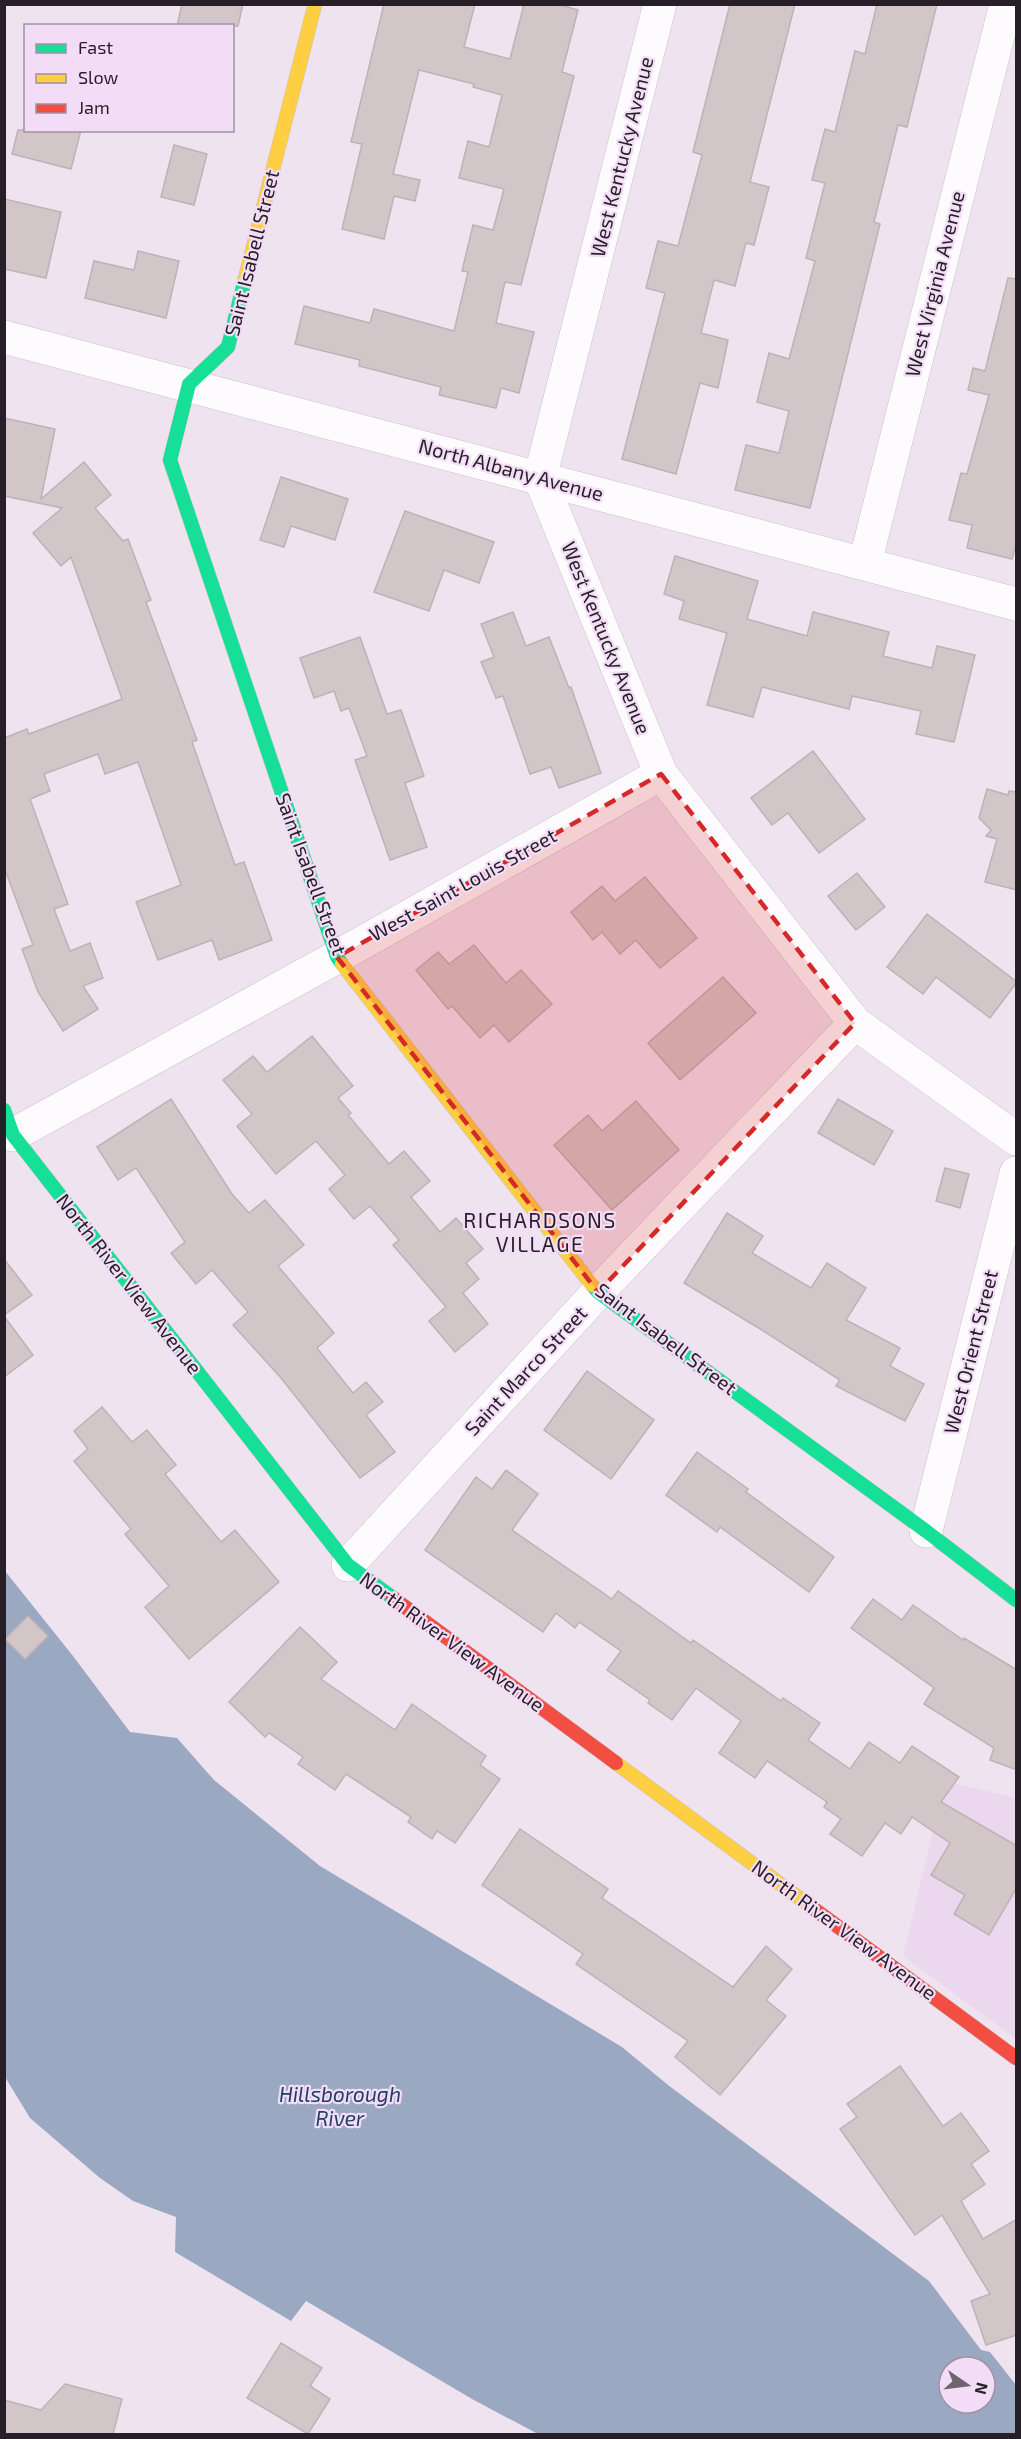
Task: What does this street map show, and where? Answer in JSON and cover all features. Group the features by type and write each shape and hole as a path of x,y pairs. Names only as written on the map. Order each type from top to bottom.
{"street":[{"name":"Saint Isabell Street","path":"315,4 228,347 189,384 170,460 337,957 598,1292 1017,1600"},
{"name":"West Kentucky Avenue","path":"660,4 540,478 661,774 855,1023 1017,1139"},
{"name":"West Virginia Avenue","path":"865,563 1006,4"},
{"name":"North Albany Avenue","path":"4,337 1017,604"},
{"name":"West Saint Louis Street","path":"9,1123 337,957 661,774"},
{"name":"Saint Marco Street","path":"348,1565 598,1292 855,1023"},
{"name":"North River View Avenue","path":"9,1123 348,1565 1017,2058"},
{"name":"West Orient Street","path":"926,1531 1017,1173"}],"highlighted area":[{"path":"661,774 855,1023 598,1292 337,957"}],"shaded area":[{"path":"945,1781 1016,1798 1016,2039 903,1956"}],"water":[{"name":"Hillsborough River","path":"5,1571 130,1732 177,1738 214,1780 320,1866 622,2047 668,2085 929,2281 981,2350 992,2355 937,2355 937,2415 997,2415 997,2361 1016,2385 1016,2434 538,2434 472,2399 306,2301 291,2321 175,2252 176,2217 133,2201 100,2178 30,2118 5,2077"}],"building":[{"path":"182,4 243,4 238,26 234,24 177,24"},
{"path":"384,4 475,4 464,47 510,59 524,4 557,4 578,10 562,72 574,76 521,285 505,282 496,323 534,332 519,393 501,388 496,408 439,395 441,387 359,366 360,360 295,344 304,306 370,323 374,309 454,331 468,272 462,271 473,225 493,230 504,189 459,178 468,141 489,147 502,95 473,87 474,84 419,70 393,174 420,180 415,201 394,196 384,239 342,229 362,144 351,142"},
{"path":"730,4 795,4 750,182 769,187 754,245 746,243 735,286 714,280 701,333 728,340 718,388 700,383 676,474 622,459 665,293 646,288 658,241 678,246 702,155 693,152"},
{"path":"877,4 937,4 907,127 898,125 874,222 880,224 810,508 735,490 746,445 779,453 789,411 757,402 769,353 789,359 815,261 806,258 825,183 812,180 825,129 835,132 855,51 865,54"},
{"path":"18,130 24,130 24,132 80,132 71,169 12,154"},
{"path":"174,145 207,154 194,205 161,197"},
{"path":"4,199 61,212 46,278 4,269"},
{"path":"138,251 179,261 166,318 85,298 94,261 134,270"},
{"path":"1008,278 1017,279 1017,540 1012,559 967,548 972,525 949,520 961,473 967,474 989,395 968,390 973,368 985,371"},
{"path":"4,418 55,429 41,499 84,462 111,495 95,508 123,541 128,539 151,600 146,602 197,740 192,742 235,865 244,862 272,940 219,960 212,940 158,960 136,902 181,885 138,762 105,774 98,754 44,774 50,791 30,799 68,904 54,909 70,951 90,943 103,978 83,986 98,1009 63,1031 38,992 22,949 33,945 4,867 4,738 27,729 29,734 122,699 71,557 61,566 33,533 62,508 4,496"},
{"path":"281,477 348,499 335,540 291,526 284,547 260,540"},
{"path":"405,511 494,542 479,583 444,570 429,611 374,592"},
{"path":"675,556 758,581 747,619 807,636 813,612 889,632 883,656 932,668 937,646 975,655 954,742 916,734 921,711 852,696 849,709 762,687 753,717 707,705 727,633 679,619 684,601 664,594"},
{"path":"513,612 526,646 549,637 569,688 571,687 601,773 559,788 551,767 530,774 503,696 496,698 481,662 494,657 481,624"},
{"path":"360,637 387,714 401,710 424,776 405,783 427,847 390,860 355,760 367,756 349,708 341,711 334,691 314,698 300,658"},
{"path":"813,751 865,819 819,853 788,813 772,825 751,798"},
{"path":"987,789 1008,795 1009,791 1017,792 1017,890 985,882 997,839 986,836 991,830 979,818"},
{"path":"857,873 885,907 856,930 828,896"},
{"path":"645,877 697,938 660,968 636,940 620,954 602,932 593,940 571,912 602,886 615,901"},
{"path":"927,914 1017,982 990,1018 936,977 923,994 887,967"},
{"path":"474,945 506,983 521,970 552,1004 509,1042 494,1025 480,1038 452,1006 448,1009 416,970 438,952 449,964"},
{"path":"723,977 756,1013 680,1080 648,1043"},
{"path":"312,1036 353,1086 338,1098 351,1113 348,1115 389,1164 404,1151 430,1181 411,1197 440,1232 456,1218 483,1249 466,1263 479,1279 463,1293 488,1324 455,1352 429,1321 446,1307 393,1245 399,1240 370,1206 354,1219 329,1189 345,1175 316,1141 276,1174 237,1126 252,1114 223,1080 253,1056 267,1072"},
{"path":"171,1099 232,1194 249,1213 265,1200 304,1245 278,1266 334,1333 317,1348 353,1393 366,1382 383,1402 366,1415 395,1452 360,1478 281,1378 233,1325 248,1312 212,1270 196,1284 171,1253 185,1242 136,1168 118,1180 97,1147"},
{"path":"838,1099 893,1131 874,1165 818,1133"},
{"path":"636,1101 679,1150 612,1210 554,1145 588,1115 602,1131"},
{"path":"945,1168 969,1174 960,1208 936,1201"},
{"path":"727,1213 763,1236 752,1253 811,1288 827,1263 866,1288 846,1320 900,1348 890,1366 924,1384 905,1421 836,1386 840,1380 684,1283"},
{"path":"4,1259 32,1295 4,1315"},
{"path":"4,1316 33,1355 4,1377"},
{"path":"587,1371 654,1420 611,1479 544,1430"},
{"path":"102,1407 132,1442 147,1430 176,1465 165,1474 221,1542 235,1530 279,1582 189,1659 145,1607 169,1586 125,1534 131,1529 74,1461 88,1449 74,1431"},
{"path":"697,1452 748,1489 746,1492 834,1557 809,1592 720,1527 717,1532 666,1495"},
{"path":"506,1470 538,1494 512,1530 612,1599 618,1591 691,1643 693,1640 781,1701 783,1698 820,1723 808,1740 850,1769 869,1742 900,1763 912,1746 959,1777 941,1802 1017,1846 1017,1887 989,1935 954,1914 965,1895 931,1875 950,1843 912,1817 901,1834 885,1823 862,1856 830,1834 841,1819 824,1807 827,1802 767,1761 755,1778 719,1753 741,1721 696,1688 672,1720 648,1703 650,1700 607,1670 621,1651 579,1622 575,1628 556,1613 543,1632 425,1550 476,1477 492,1489"},
{"path":"873,1599 902,1620 913,1605 963,1640 964,1638 1017,1670 1017,1770 990,1760 994,1748 924,1704 934,1688 851,1628"},
{"path":"28,1616 48,1636 25,1659 5,1639"},
{"path":"300,1627 337,1662 321,1679 395,1730 412,1704 486,1756 480,1765 500,1779 455,1843 437,1831 432,1839 408,1822 411,1817 346,1774 335,1790 298,1764 303,1757 269,1733 265,1737 229,1702"},
{"path":"520,1829 608,1889 602,1898 733,1987 766,1946 792,1969 766,2000 786,2016 720,2095 675,2057 688,2041 576,1964 583,1954 482,1885"},
{"path":"900,2066 943,2126 961,2113 989,2151 971,2164 985,2184 961,2201 983,2239 1017,2219 1017,2335 986,2345 971,2301 990,2294 942,2215 915,2235 840,2129 857,2117 847,2104"},
{"path":"281,2343 322,2368 310,2386 330,2399 308,2434 247,2398"},
{"path":"65,2384 122,2399 113,2434 4,2434 4,2400 41,2410"}],"traffic: fast":[{"path":"245,279 228,347 189,384 170,460 337,957 342,964"},
{"path":"4,1110 13,1135 348,1565 393,1598"},
{"path":"592,1285 598,1292 926,1531 1016,1600"}],"traffic: slow":[{"path":"245,279 315,4"},
{"path":"342,964 592,1285"},
{"path":"616,1763 810,1906"}],"traffic: jam":[{"path":"393,1598 616,1763"},
{"path":"810,1906 1016,2058"}],"district":[{"name":"RICHARDSONS VILLAGE","path":"540,1233"}]}
